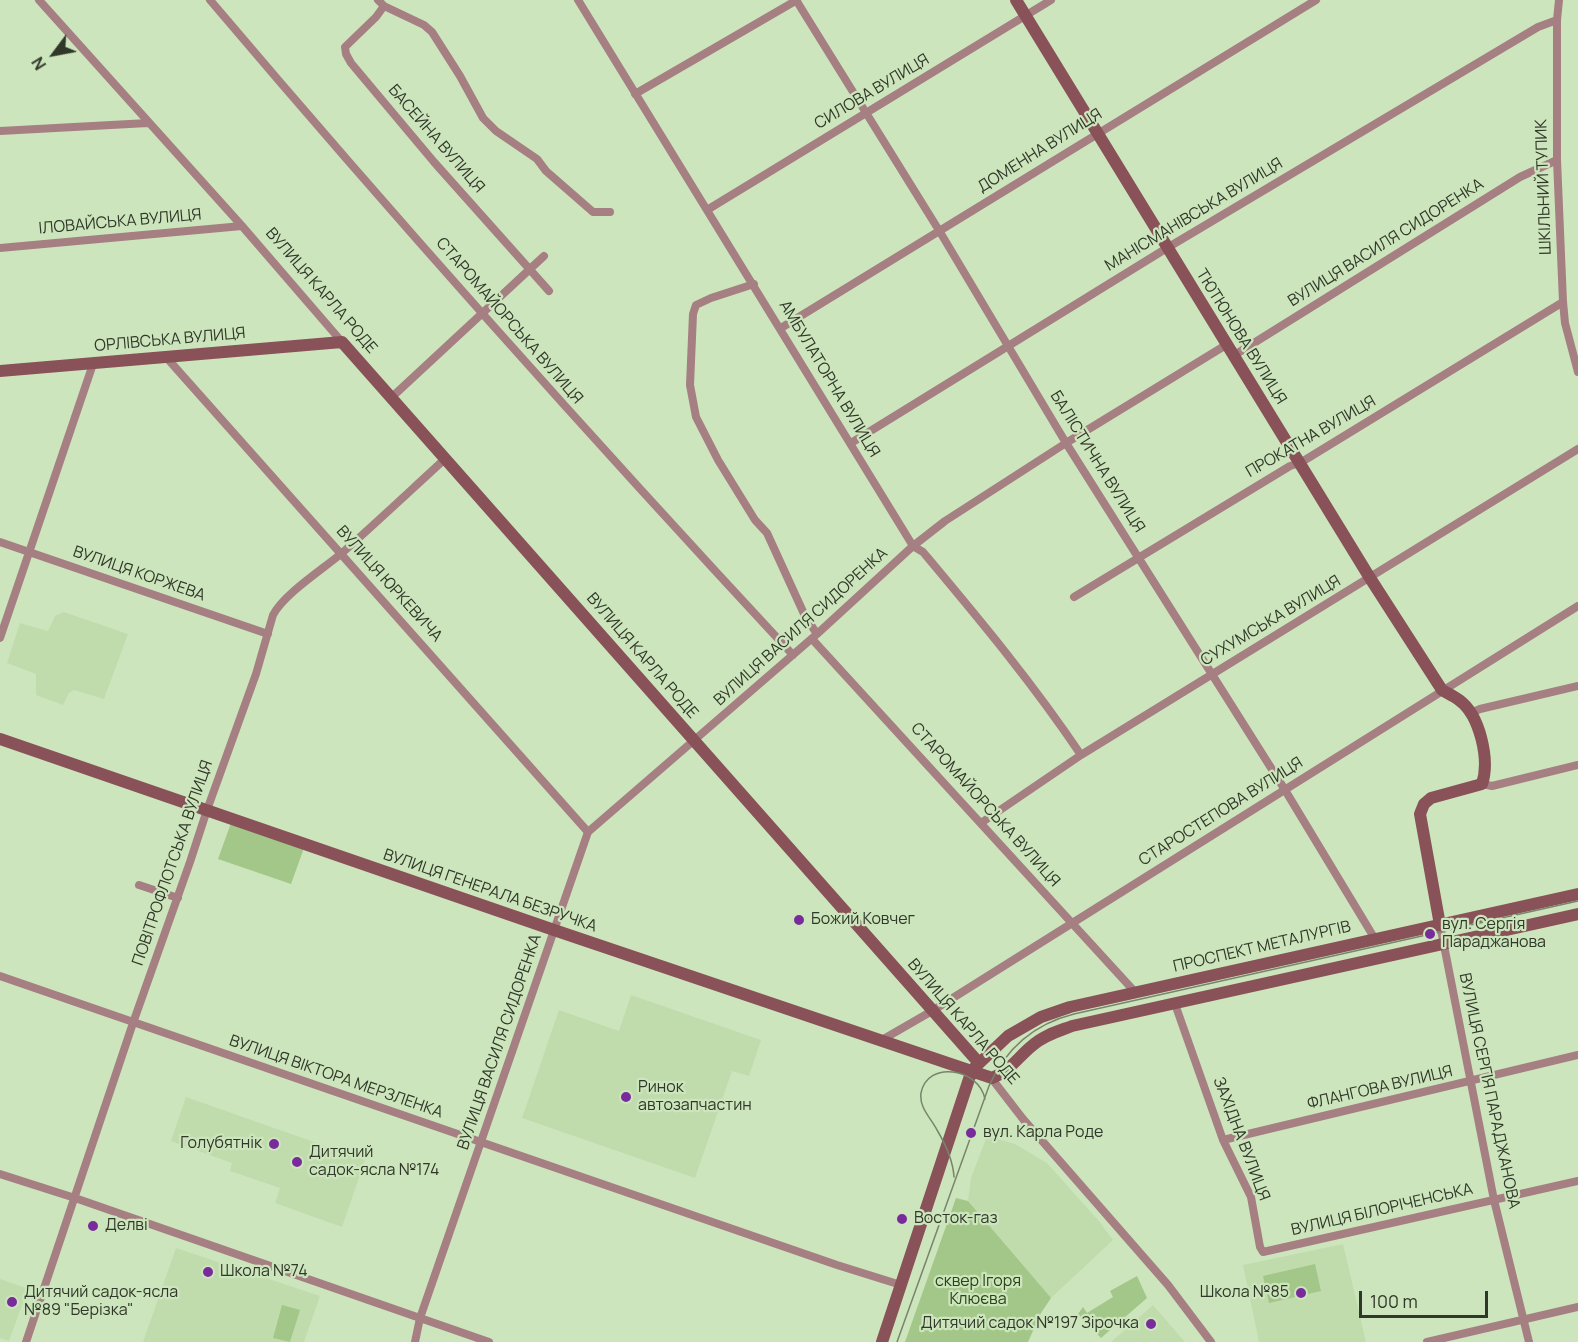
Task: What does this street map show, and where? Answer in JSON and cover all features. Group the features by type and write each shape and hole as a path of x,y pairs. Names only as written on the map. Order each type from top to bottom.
{"street":[{"name":"ВУЛИЦЯ КАРЛА РОДЕ","path":"39,0 242,226 932,1011 975,1067"},
{"name":"СТАРОМАЙОРСЬКА ВУЛИЦЯ","path":"210,0 327,137 617,465 793,655"},
{"name":"АМБУЛАТОРНА ВУЛИЦЯ","path":"578,0 914,546 923,552 1010,655 1081,755"},
{"path":"635,94 796,0"},
{"name":"БАЛІСТИЧНА ВУЛИЦЯ","path":"796,0 940,232 1007,347 1285,790 1375,939"},
{"name":"ТЮТЮНОВА ВУЛИЦЯ","path":"1016,0 1370,578 1442,690"},
{"name":"СИЛОВА ВУЛИЦЯ","path":"707,210 1051,0"},
{"name":"ДОМЕННА ВУЛИЦЯ","path":"781,328 1316,0"},
{"name":"ШКІЛЬНИЙ ТУПИК","path":"1559,0 1557,160 1563,302 1565,323 1578,372"},
{"name":"БАСЕЙНА ВУЛИЦЯ","path":"549,291 434,162 351,63 345,47 376,17 381,3 424,25 432,32 460,76 483,118 496,131 537,159 546,171 593,212 610,212"},
{"name":"МАНІСМАНІВСЬКА ВУЛИЦЯ","path":"851,443 1167,248 1538,27 1557,20"},
{"path":"0,131 148,123"},
{"name":"ВУЛИЦЯ ВАСИЛЯ СИДОРЕНКА","path":"415,1342 420,1318 588,832 945,521 1066,442 1230,350 1520,177 1557,160"},
{"name":"ІЛОВАЙСЬКА ВУЛИЦЯ","path":"0,249 242,226"},
{"path":"392,397 544,256"},
{"name":"СТАРОМАЙОРСЬКА ВУЛИЦЯ","path":"754,284 696,305 693,314 690,385 696,417 703,434 755,520 767,533 814,636 1135,992"},
{"name":"ПРОКАТНА ВУЛИЦЯ","path":"1074,597 1290,466 1300,463 1563,302"},
{"name":"ОРЛІВСЬКА ВУЛИЦЯ","path":"0,371 342,342"},
{"name":"ВУЛИЦЯ ЮРКЕВИЧА","path":"166,357 588,832"},
{"path":"0,638 93,364"},
{"name":"СУХУМСЬКА ВУЛИЦЯ","path":"981,823 1081,755 1578,448"},
{"name":"ПОВІТРОФЛОТСЬКА ВУЛИЦЯ","path":"26,1342 133,1023 249,695 276,609 446,458"},
{"name":"ВУЛИЦЯ КОРЖЕВА","path":"0,542 268,634"},
{"name":"СТАРОСТЕПОВА ВУЛИЦЯ","path":"880,1041 932,1011 1578,606"},
{"path":"1471,713 1578,687"},
{"path":"1442,690 1460,700 1471,713 1478,729 1486,760 1482,784 1492,786 1578,765"},
{"name":"ВУЛИЦЯ ГЕНЕРАЛА БЕЗРУЧКА","path":"0,739 880,1041 975,1067"},
{"name":"ВУЛИЦЯ СЕРГІЯ ПАРАДЖАНОВА","path":"1482,784 1431,798 1424,804 1420,814 1443,944 1494,1200 1529,1342"},
{"path":"138,885 178,898"},
{"name":"ПРОСПЕКТ МЕТАЛУРГІВ","path":"882,1342 975,1067 1008,1036 1041,1017 1070,1007 1578,894"},
{"path":"975,1067 992,1078 1008,1069 1034,1043 1072,1026 1578,914"},
{"name":"ВУЛИЦЯ ВІКТОРА МЕРЗЛЕНКА","path":"0,976 901,1285"},
{"name":"ЗАХІДНА ВУЛИЦЯ","path":"1175,1004 1223,1140 1251,1197 1260,1247 1263,1252"},
{"name":"ФЛАНГОВА ВУЛИЦЯ","path":"1223,1140 1578,1055"},
{"name":"ВУЛИЦЯ КАРЛА РОДЕ","path":"992,1078 1023,1119 1168,1285 1211,1342"},
{"path":"0,1174 489,1342"},
{"name":"ВУЛИЦЯ БІЛОРІЧЕНСЬКА","path":"1263,1252 1578,1181"},
{"path":"1427,1342 1578,1307"}],"shaded area":[{"path":"64,612 128,634 104,699 74,690 69,693 63,705 36,695 36,674 7,663 20,623 48,631 55,616"},
{"name":"Ринок автозапчастин","path":"631,995 761,1040 749,1076 732,1071 695,1178 522,1118 559,1010 619,1031"},
{"name":"Дитячий садок-ясла №174","path":"186,1097 365,1160 342,1227 275,1203 280,1188 230,1171 232,1163 171,1141"},
{"path":"987,1136 1015,1144 1047,1163 1113,1240 1051,1298 1046,1297 968,1201 971,1178"},
{"name":"Школа №85","path":"1343,1244 1366,1342 1259,1342 1243,1265"},
{"name":"Школа №74","path":"176,1248 320,1296 304,1342 143,1342"},
{"name":"Дитячий садок-ясла №89 \"Берізка\"","path":"0,1279 28,1289 9,1341 0,1338"},
{"name":"Дитячий садок №197 Зірочка","path":"1153,1305 1185,1342 1111,1342"}],"green space":[{"path":"231,823 304,848 291,884 218,859"},
{"name":"сквер Ігоря Клюєва","path":"956,1198 968,1201 1051,1298 1041,1313 1028,1342 905,1342"},
{"path":"1315,1264 1321,1291 1269,1303 1263,1276"},
{"path":"1137,1276 1147,1298 1101,1338 1078,1314 1083,1307 1087,1313 1113,1297 1110,1291"},
{"path":"282,1305 300,1310 290,1342 273,1338"}],"tram line":[{"path":"897,1342 989,1086 1004,1060 1034,1031 1074,1014 1578,901"},
{"path":"954,1177 948,1153 924,1108 921,1093 925,1083 933,1076 942,1072 953,1072 973,1080 981,1088 985,1099"}],"place":[{"name":"Божий Ковчег","path":"799,920"},
{"name":"вул. Сергія Параджанова","path":"1430,934"},
{"name":"Ринок автозапчастин","path":"626,1097"},
{"name":"вул. Карла Роде","path":"971,1133"},
{"name":"Голубятнік","path":"274,1144"},
{"name":"Дитячий садок-ясла №174","path":"297,1162"},
{"name":"Восток-газ","path":"902,1219"},
{"name":"Делві","path":"93,1226"},
{"name":"Школа №74","path":"208,1272"},
{"name":"Школа №85","path":"1301,1293"},
{"name":"Дитячий садок-ясла №89 \"Берізка\"","path":"12,1302"},
{"name":"Дитячий садок №197 Зірочка","path":"1151,1324"}]}
